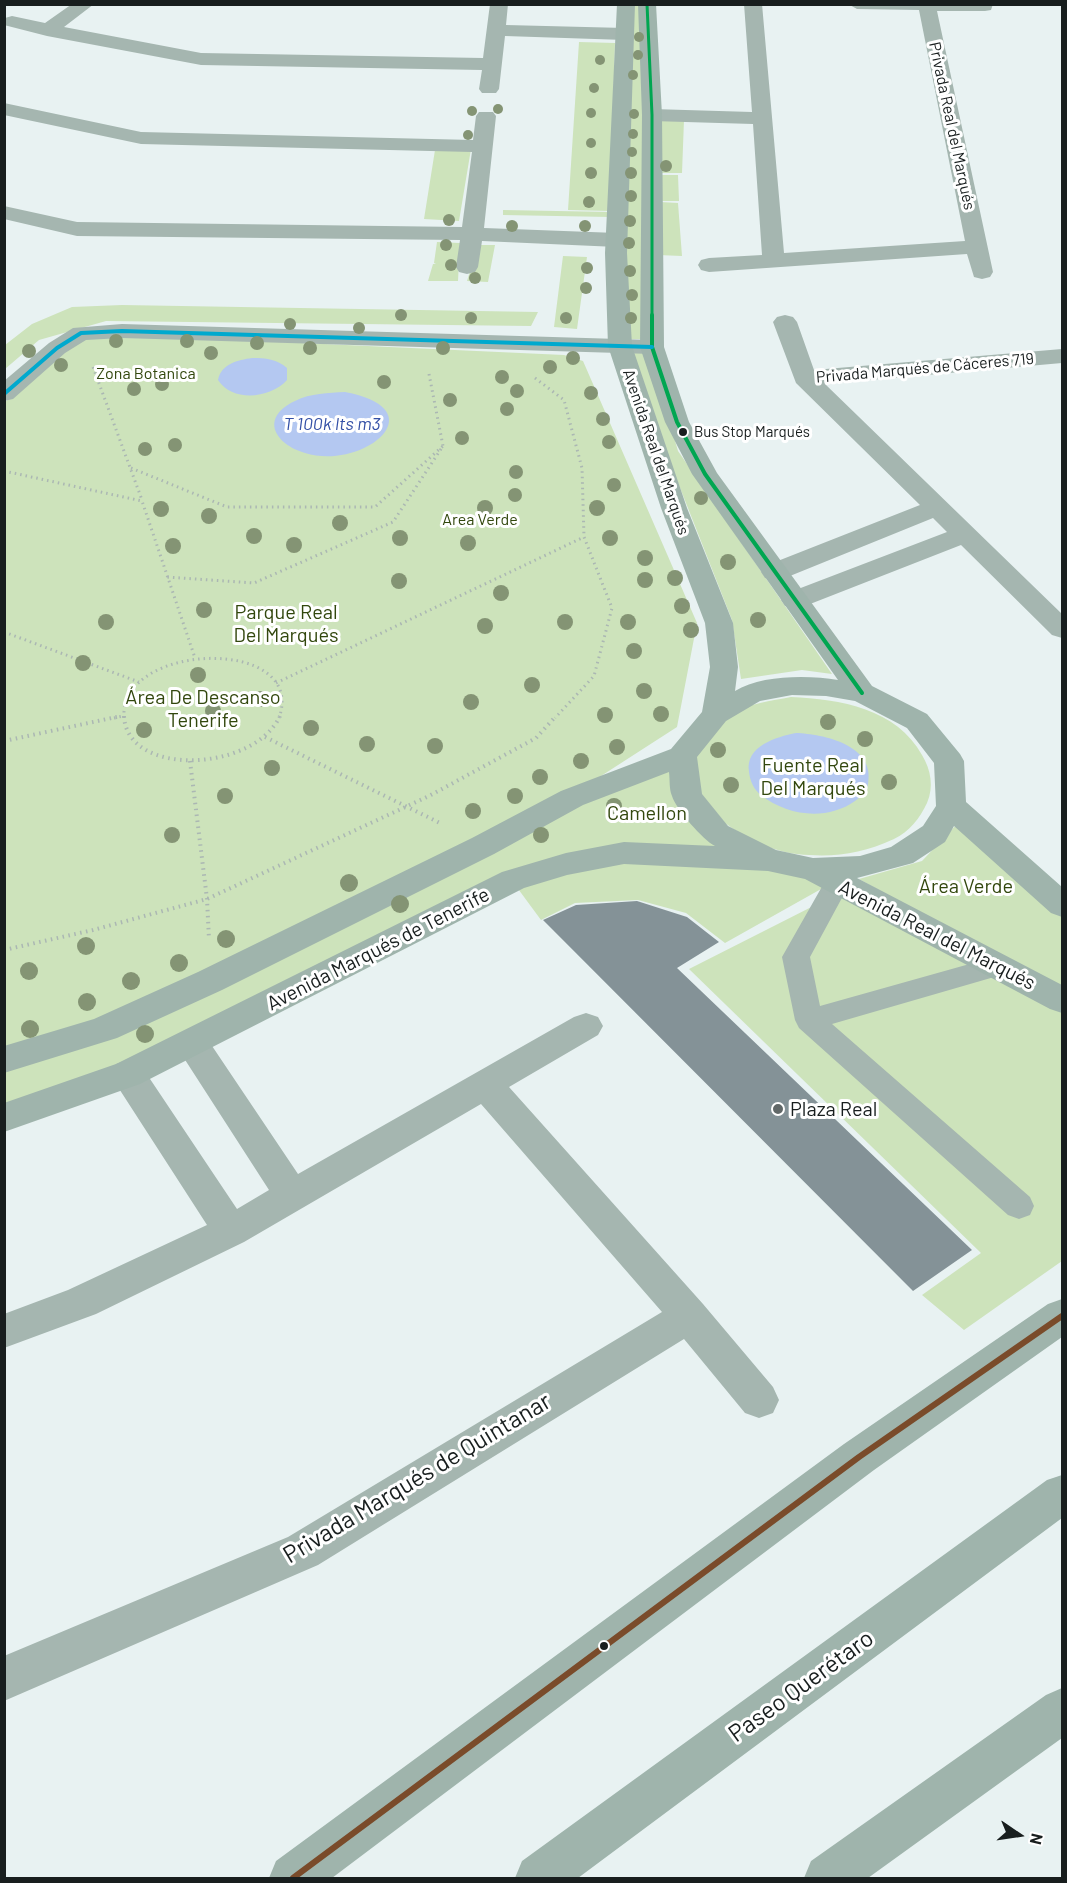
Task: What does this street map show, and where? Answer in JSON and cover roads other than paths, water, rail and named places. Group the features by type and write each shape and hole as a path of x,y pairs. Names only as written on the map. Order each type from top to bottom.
{"street":[{"path":"47,30 86,4"},
{"name":"Avenida Real del Marqués","path":"647,4 651,107 652,347 676,422 705,474 862,693"},
{"path":"753,4 774,261"},
{"path":"857,4 985,6"},
{"name":"Privada Real del Marqués","path":"927,6 982,272"},
{"path":"489,90 498,18 625,20"},
{"name":"Avenida Real del Marqués","path":"625,20 618,231 620,346 674,508 719,623 724,667 716,714"},
{"path":"12,22 201,58 492,64"},
{"path":"651,107 762,109"},
{"path":"4,109 141,138 483,146"},
{"path":"467,267 486,116"},
{"path":"4,212 77,229 474,225 618,231"},
{"path":"709,265 976,247"},
{"name":"Privada Marqués de Cáceres 719","path":"785,322 806,378 1062,629"},
{"path":"4,394 57,348 81,333 122,331 652,347"},
{"name":"Privada Marqués de Cáceres 719","path":"806,378 1056,362"},
{"path":"775,572 938,507"},
{"path":"795,600 965,534"},
{"path":"4,1060 105,1029 210,981 483,846 572,798 682,756 716,714 752,693 792,686 826,687 862,693 917,721 949,761 951,806 933,834 902,855 825,876 768,860 717,834 687,796 682,756"},
{"path":"951,806 1062,905"},
{"name":"Avenida Marqués de Tenerife","path":"4,1119 128,1074 513,880 566,864 624,853 768,860"},
{"name":"Avenida Real del Marqués","path":"825,876 1062,1000"},
{"path":"4,1330 82,1302 231,1231 586,1026"},
{"path":"192,1043 293,1196"},
{"path":"128,1074 231,1231"},
{"path":"485,1084 759,1400"},
{"path":"4,1310 82,1302"},
{"name":"Privada Marqués de Quintanar","path":"4,1679 303,1551 688,1316"},
{"path":"293,1878 859,1457 1062,1316"},
{"name":"Paseo Querétaro","path":"539,1878 1062,1494"},
{"path":"828,1878 1062,1711"}],"lane":[{"path":"825,876 796,957 809,1020 1019,1206"},
{"path":"809,1020 998,966"}],"water":[{"path":"252,358 271,360 283,365 287,368 287,380 272,391 242,395 225,387 218,380 226,367"},
{"name":"T 100k lts m3","path":"345,392 373,401 386,412 389,424 382,436 349,454 327,456 294,449 279,437 274,423 277,415 284,408 307,396"},
{"path":"796,733 833,739 856,751 864,760 868,771 868,784 863,794 844,807 820,813 807,813 783,808 759,793 750,775 749,763 752,756 763,744"}],"place":[{"name":"Bus Stop Marqués","path":"683,432"},
{"name":"Plaza Real","path":"778,1109"}],"park label":[{"name":"Zona Botanica","path":"146,374"},
{"name":"Area Verde","path":"480,520"},
{"name":"Parque Real Del Marqués","path":"286,624"},
{"name":"Área De Descanso Tenerife","path":"203,708"},
{"name":"Fuente Real Del Marqués","path":"813,776"},
{"name":"Camellon","path":"647,813"},
{"name":"Área Verde","path":"966,886"}]}
